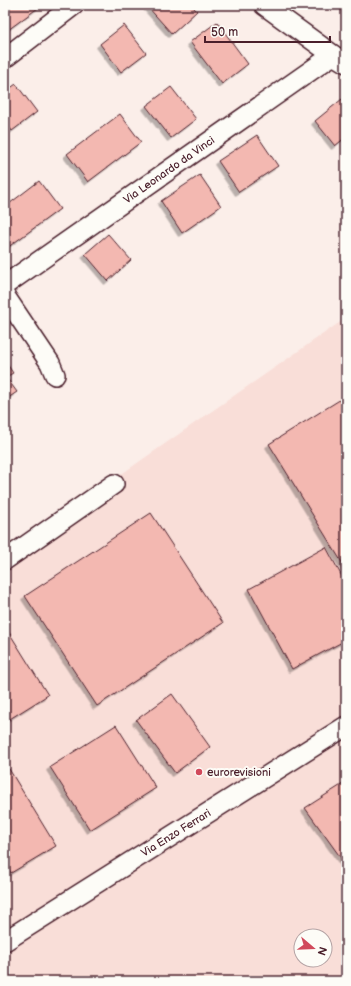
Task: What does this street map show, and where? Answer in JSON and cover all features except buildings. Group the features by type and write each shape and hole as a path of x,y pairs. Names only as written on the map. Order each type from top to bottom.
{"street":[{"path":"5,58 74,5"},
{"path":"264,5 339,59"},
{"name":"Via Leonardo da Vinci","path":"5,285 339,59"},
{"path":"5,296 50,363 55,376"},
{"path":"5,560 114,484"},
{"name":"Via Enzo Ferrari","path":"5,941 346,726"}],"shaded area":[{"path":"346,318 346,981 5,981 5,555"}],"place":[{"name":"eurorevisioni","path":"199,772"}]}
